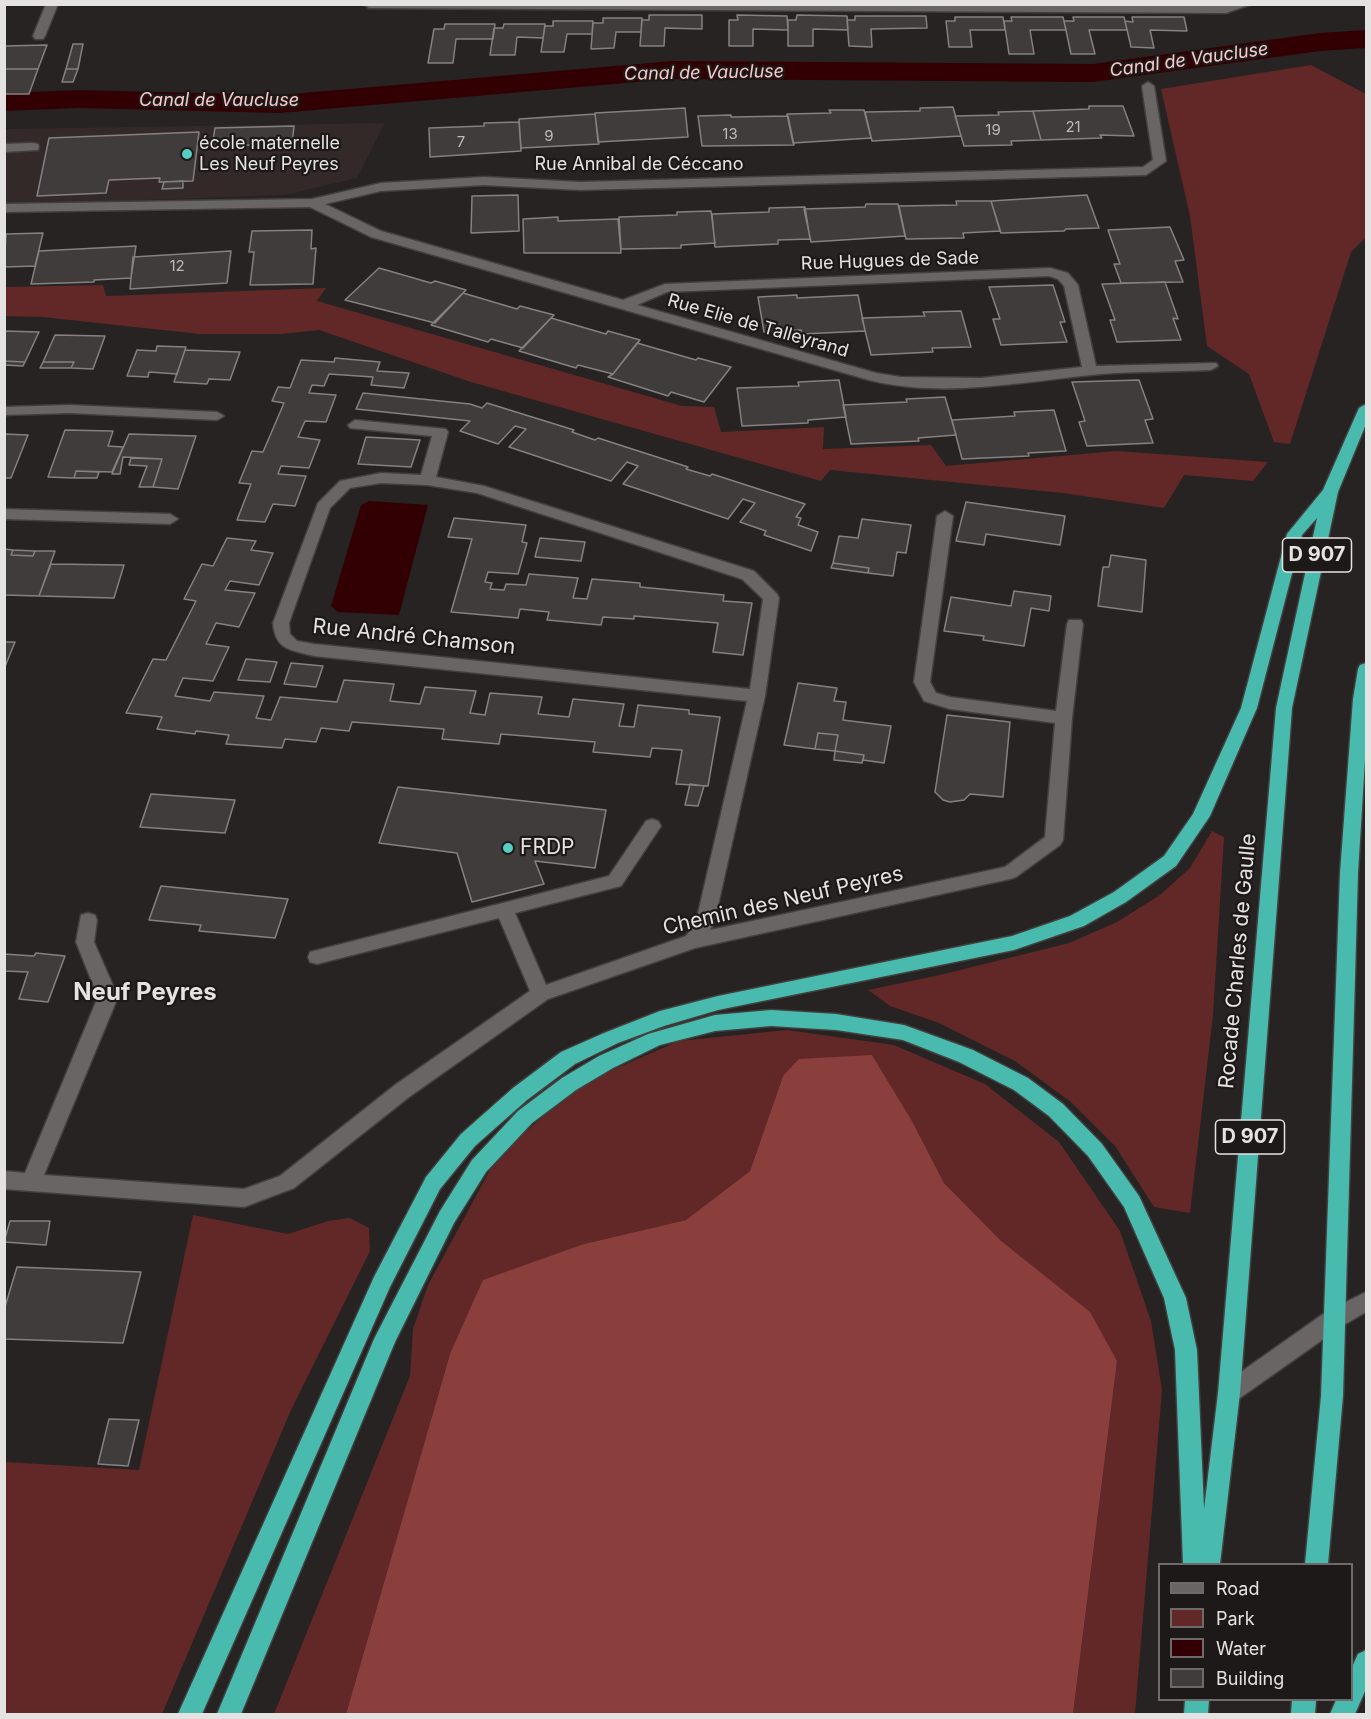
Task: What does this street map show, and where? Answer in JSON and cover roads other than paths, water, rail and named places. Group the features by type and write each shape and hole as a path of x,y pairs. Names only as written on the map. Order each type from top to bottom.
{"highway":[{"name":"Rocade Charles de Gaulle","path":"1209,1563 1229,1393 1284,708 1330,492 1366,408"},
{"path":"190,1714 381,1284 433,1183 468,1140 520,1094 568,1058 611,1038 660,1019 718,1003 1014,943 1077,921 1120,897 1170,861 1201,816 1249,708 1295,534 1330,492"},
{"path":"1316,1563 1332,1396 1349,873 1361,699 1366,669"},
{"path":"229,1714 385,1339 447,1217 479,1166 525,1117 570,1084 606,1062 655,1040 715,1023 771,1018 836,1022 904,1033 966,1056 1021,1084 1056,1110 1095,1150 1132,1202 1175,1298 1186,1350 1195,1563"},
{"path":"1353,1692 1366,1662"}],"street":[{"path":"39,36 52,4"},
{"path":"369,4 1035,6 1227,9 1247,4"},
{"name":"Rue Annibal de Céccano","path":"4,208 312,203 381,187 484,181 580,186 1146,171 1160,161 1148,86"},
{"path":"4,148 33,147"},
{"name":"Rue Elie de Talleyrand","path":"312,203 376,234 621,306 874,377 908,384 995,383 1090,371 1210,366"},
{"name":"Rue Hugues de Sade","path":"621,306 665,288 1050,272 1063,276 1071,285 1090,371"},
{"path":"4,411 70,409 217,416"},
{"path":"355,425 441,432 427,480"},
{"name":"Rue André Chamson","path":"693,940 705,922 757,696 771,598 748,575 480,489 427,480 381,478 345,484 323,506 281,623 282,636 292,645 314,650 757,696"},
{"path":"4,514 170,519"},
{"path":"945,516 922,682 930,697 950,703 1064,718"},
{"name":"Chemin des Neuf Peyres","path":"4,1180 182,1196 244,1198 287,1182 402,1091 541,994 693,940 926,892 1010,872 1054,840 1064,718 1075,624"},
{"path":"317,957 615,881 652,826"},
{"path":"504,909 541,994"},
{"path":"31,1182 108,997 85,942 88,920"},
{"path":"1229,1393 1334,1319 1366,1301"}],"water":[{"path":"369,501 428,505 399,615 338,612 331,606 361,505"}],"waterway":[{"name":"Canal de Vaucluse","path":"4,102 79,99 280,104 672,70 1093,73 1320,42 1366,39"}],"place":[{"name":"école maternelle Les Neuf Peyres","path":"187,154"},
{"name":"FRDP","path":"508,848"}],"district":[{"name":"Neuf Peyres","path":"145,993"}]}
